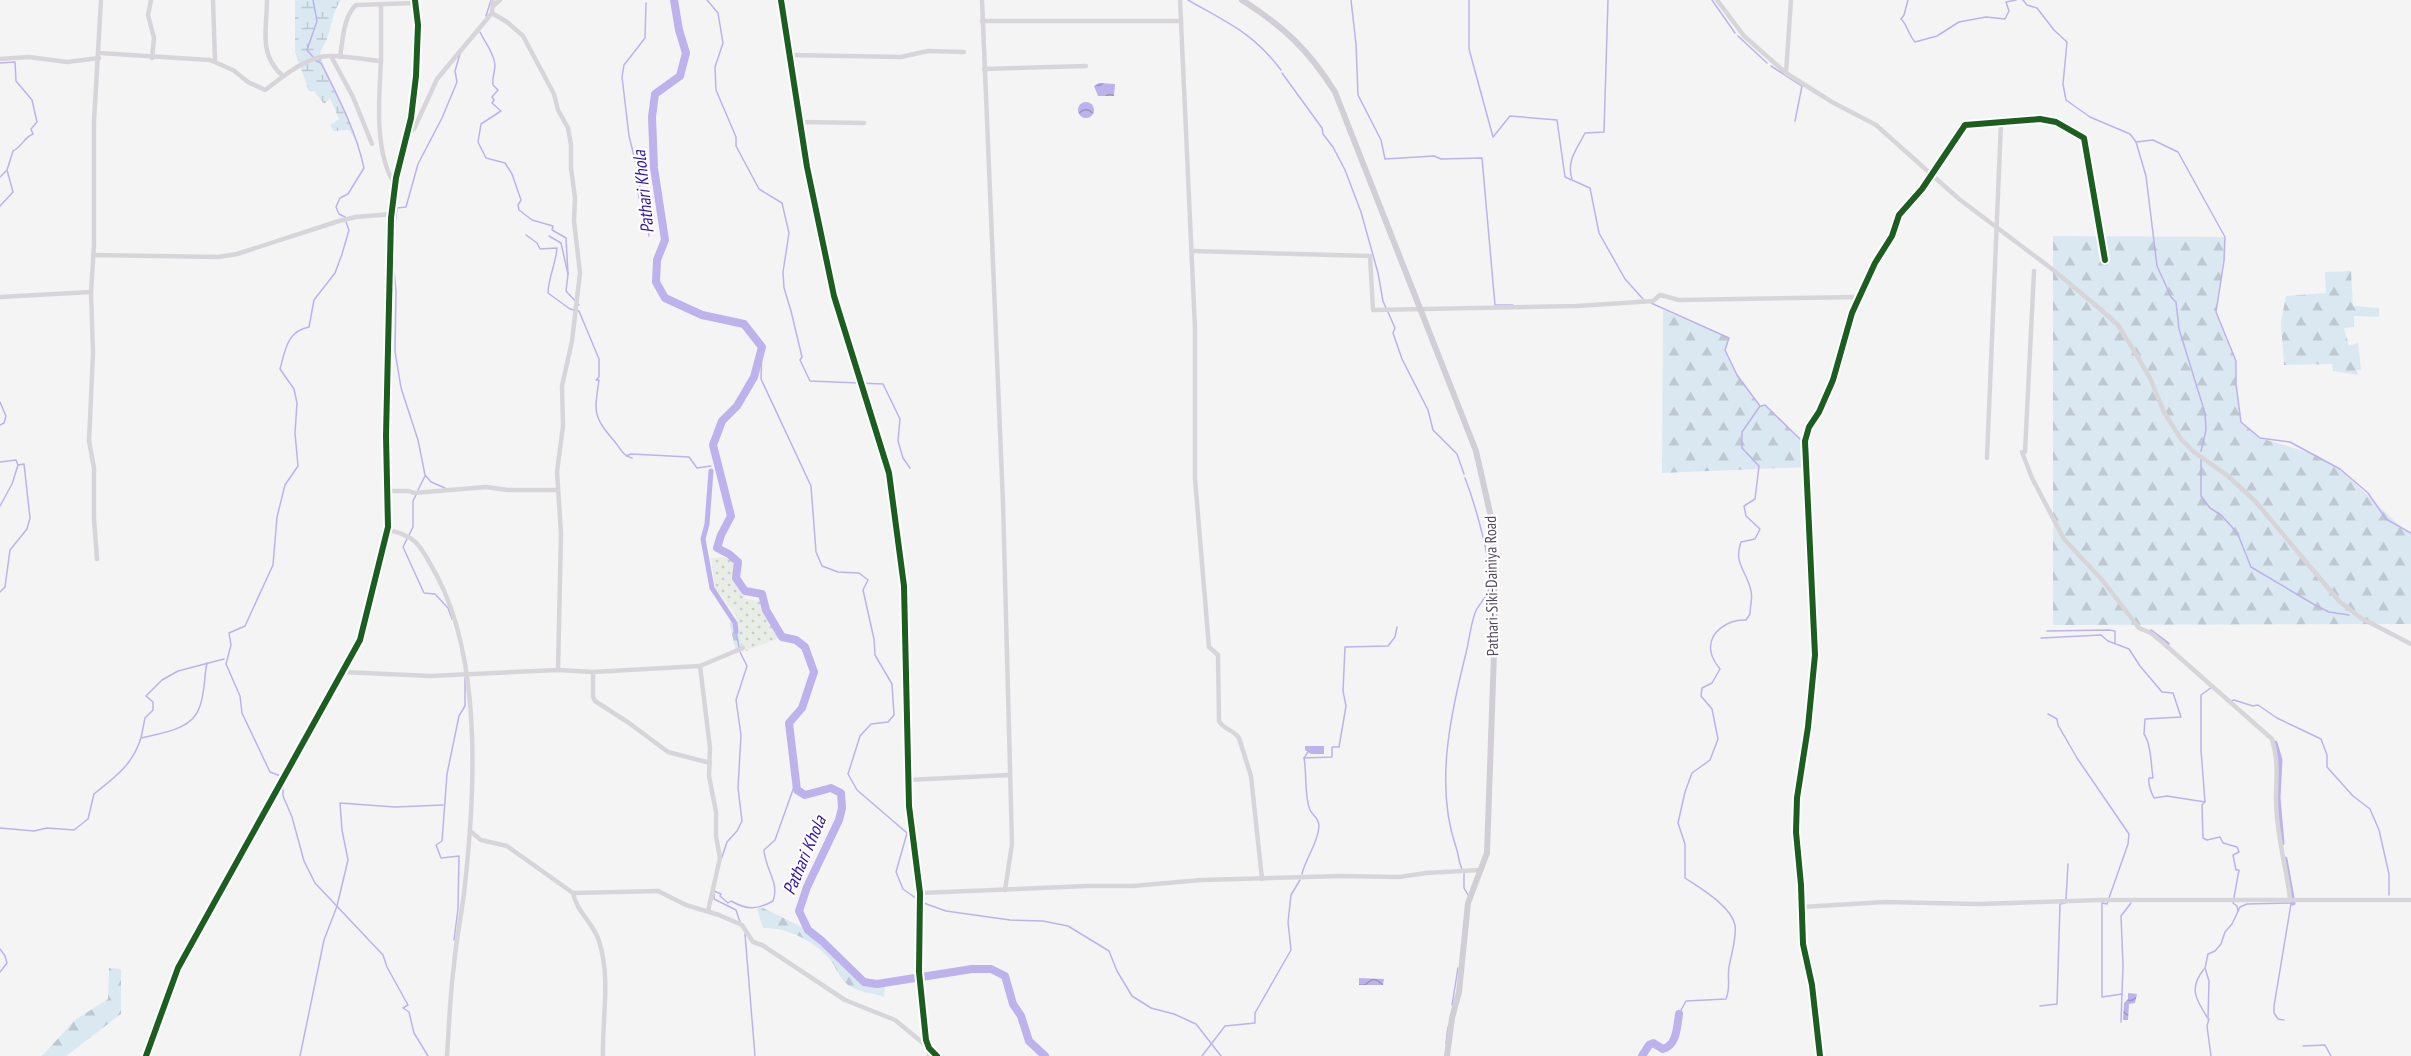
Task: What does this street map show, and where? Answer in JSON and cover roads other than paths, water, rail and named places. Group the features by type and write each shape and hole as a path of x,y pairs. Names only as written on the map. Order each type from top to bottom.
{"main road":[{"name":"Pathari-Siki-Dainiya Road","path":"1242,0 1269,18 1299,44 1322,71 1335,92 1476,451 1493,526 1495,625 1487,853 1468,903 1459,992 1452,1018 1447,1056"}],"street":[{"path":"97,559 94,468 89,441 93,353 91,292 94,121 101,0"},
{"path":"151,0 148,15 154,38 152,58"},
{"path":"213,0 215,61"},
{"path":"267,0 266,51 273,67 283,76"},
{"path":"407,134 414,129 437,78 492,14 493,3 500,0"},
{"path":"781,0 800,122 834,296 889,473 904,586 909,806 920,892 919,972 929,1056"},
{"path":"982,0 1003,503 1012,844 1005,890"},
{"path":"1180,0 1195,329 1195,479 1206,601 1206,633 1209,647 1218,655 1219,721 1223,727 1239,738 1251,777 1262,879"},
{"path":"1717,0 1744,36 1786,73 1832,102 1876,124 1931,175 2052,269 2118,326 2150,378 2164,412 2181,439 2194,452 2228,476 2255,501 2339,601 2361,618 2411,644"},
{"path":"1786,73 1791,0"},
{"path":"146,1056 178,968 249,836 360,640 387,530 388,267 395,184 407,134 416,76 416,2 353,6 346,22 340,57"},
{"path":"381,4 379,103 382,145 386,166 395,184"},
{"path":"492,14 523,36 554,94 556,104 568,128 571,145 570,168 575,198 574,222 580,273 572,341 562,386 564,426 557,465 561,533 558,670"},
{"path":"982,21 1181,21"},
{"path":"789,55 891,57 928,51 964,52"},
{"path":"0,59 28,57 67,62 99,56 184,57 215,61 265,90 283,76 320,57 381,61"},
{"path":"331,56 357,105 372,144"},
{"path":"984,69 1086,66"},
{"path":"1820,1056 1812,985 1803,944 1803,907 1796,832 1797,798 1808,726 1815,655 1805,441 1809,427 1819,412 1833,380 1859,297 1875,263 1892,236 1899,215 1931,175 1965,125 2040,119 2056,122 2084,138 2105,260"},
{"path":"800,122 864,123"},
{"path":"1987,458 2001,122"},
{"path":"93,255 218,257 237,254 339,221 391,214"},
{"path":"1192,251 1370,256 1373,310 1624,303 1653,301 1660,296 1679,300 1859,297"},
{"path":"2034,271 2023,452 2032,478 2064,539 2103,581 2139,628 2151,633 2162,642 2272,739 2278,777 2276,800 2290,898"},
{"path":"0,297 91,292"},
{"path":"387,491 409,490 414,493 486,487 507,490 557,490"},
{"path":"387,530 403,533 420,545 446,593 457,624 468,675 472,777 470,831 454,965 447,1056"},
{"path":"343,672 430,676 558,670 593,672 700,666 743,648"},
{"path":"700,666 710,748 709,776 716,812 716,836 720,858 708,911"},
{"path":"593,672 595,701 668,752 710,763"},
{"path":"908,780 1009,775"},
{"path":"470,831 481,840 507,846 573,893 658,891 687,905 742,925 753,942 762,945 845,1000 895,1020 937,1056"},
{"path":"920,892 1133,886 1201,880 1341,876 1399,878 1426,873 1480,870"},
{"path":"573,893 574,900 591,922 605,964 603,1056"},
{"path":"1803,907 1885,902 1978,904 2290,898 2411,900"}],"water":[{"path":"1099,83 1115,84 1114,96 1098,96 1094,86"},
{"path":"1083,102 1089,102 1094,110 1092,116 1083,118 1078,113 1078,107"},
{"path":"1305,746 1324,746 1324,754 1311,754 1305,750"},
{"path":"1359,978 1384,979 1383,985 1359,985"},
{"path":"2128,993 2137,994 2135,1003 2129,1004 2128,1020 2123,1020 2124,1003 2128,999"}],"waterway":[{"path":"313,0 317,21 307,50 313,57"},
{"path":"486,16 491,0"},
{"name":"Pathari Khola","path":"674,0 686,53 680,76 655,94 652,117 654,168 665,240 657,260 656,282 665,298 702,315 744,324 762,347 754,377 737,406 722,421 713,445 731,516 717,548 738,562 736,578 745,591 762,594 766,610 782,637 796,640 805,647 814,672 802,708 789,723 797,790 805,795 831,788 841,793 842,808 839,820 807,887 799,911 808,930 864,982 877,984 972,969 991,969 1005,976 1013,1004 1021,1016 1029,1041 1045,1056"},
{"path":"707,0 718,13 723,43 715,67 716,90 736,137 736,146 759,189 782,203 789,233 783,272 784,288 802,357 800,360 810,381 883,384 900,419 898,441 903,458 910,468"},
{"path":"1188,0 1249,37 1281,70"},
{"path":"1351,0 1358,95 1381,140 1385,159 1434,156 1441,159 1482,158 1495,305 1513,305"},
{"path":"1469,0 1469,49 1493,137 1510,116 1557,120 1565,177 1590,188 1599,233 1625,279 1643,299"},
{"path":"1572,179 1571,161 1585,133 1604,132 1608,0"},
{"path":"1712,0 1735,33"},
{"path":"1908,0 1901,19 1915,42 1937,36 1959,22 1986,17 2005,19 2009,11 2006,2 2016,0"},
{"path":"2023,0 2027,5 2037,8 2054,30 2067,42 2063,84 2066,100 2090,117 2130,134 2136,142 2146,176 2157,266 2171,297 2176,302 2179,329 2205,413 2206,430 2201,451"},
{"path":"646,3 645,38 624,65 622,77 629,136 641,184 638,190 639,198 645,197 645,204 640,210 648,226 649,236"},
{"path":"480,32 494,60 493,85 498,90 492,97 494,100 492,103 501,111 481,124 478,142 486,158 505,163 512,174 521,200 518,205 519,210 532,220 553,226 552,230 566,238 568,274"},
{"path":"1738,36 1767,63"},
{"path":"445,488 431,482 425,475 418,440 401,388 395,351 396,291 392,251 397,208 406,207 418,164 442,118 457,82 455,71 460,54"},
{"path":"316,61 321,63 346,114 364,168 348,194 340,198 336,207 339,214 345,217"},
{"path":"0,63 15,62 16,81 32,100 37,122 31,129 33,134 13,151 7,170 13,192 0,206"},
{"path":"1771,66 1802,86 1795,121"},
{"path":"1282,73 1322,128 1323,134 1345,170 1361,212 1386,308"},
{"path":"2136,142 2153,140 2178,152 2225,237 2224,261 2216,312 2236,361 2236,384 2241,422 2260,438 2290,442 2340,469 2368,493 2386,519 2411,533"},
{"path":"0,177 6,171"},
{"path":"283,777 270,772 242,713 240,696 226,664 231,645 229,633 245,626 273,565 277,517 285,485 298,466 295,433 297,403 294,389 280,369 291,337 309,327 314,300 335,273 349,230 346,222"},
{"path":"526,235 537,243 540,249 557,248 548,293 570,309 579,311 599,359 599,377 596,380 599,380 596,400 599,420 622,452 632,458"},
{"path":"549,236 561,243 568,274 566,291 579,305"},
{"path":"1651,303 1729,338 1725,350 1737,375 1760,406 1742,432 1742,448 1759,466 1755,499 1744,506 1746,516 1760,529 1755,539 1741,542 1739,550 1740,562 1752,594 1750,614 1746,620 1726,624 1712,638 1712,654 1720,669 1712,683 1702,688 1701,696 1712,709 1718,739 1710,760 1692,773 1678,823 1685,844 1685,878 1728,911 1735,925 1735,940 1726,999 1686,1001 1680,1012"},
{"path":"1388,312 1395,328 1393,333 1402,359 1428,410 1433,430 1457,454 1464,474"},
{"path":"762,347 761,379 811,486 816,552 822,566 838,572 859,573 868,580 863,590 874,639 875,655 892,684 894,715 888,722 871,724 860,736 848,774 857,790 907,833 896,872 903,889 917,899"},
{"path":"0,402 6,416 4,423 0,425"},
{"path":"1761,406 1765,405 1802,441"},
{"path":"626,456 631,454 689,457 697,468 711,466"},
{"path":"2201,458 2201,496 2210,508 2221,515 2232,527 2239,537 2251,567 2329,612 2349,615"},
{"path":"0,462 16,460 18,465 12,484 0,506"},
{"path":"0,592 5,587 10,550 27,529 30,518 24,464 18,465"},
{"path":"711,471 707,524 703,539 712,588 735,623 736,632"},
{"path":"418,490 425,476"},
{"path":"1462,869 1446,800 1447,752 1454,704 1472,624 1476,610 1488,592 1490,579 1482,534 1465,478"},
{"path":"416,495 413,501 413,527 403,547 424,593 435,594 448,608 452,619"},
{"path":"1304,758 1332,757 1332,747 1339,747 1346,706 1343,691 1345,647 1388,646 1395,637 1397,627"},
{"path":"2047,631 2115,631 2115,643"},
{"path":"722,857 727,842 742,821 738,788 741,735 736,700 747,666 740,652 736,632"},
{"path":"2151,632 2167,644"},
{"path":"2041,638 2101,635 2108,641 2129,649 2162,692 2173,693 2181,717 2145,719 2144,734 2149,749 2153,778 2149,778 2149,783 2154,798 2167,796 2205,802"},
{"path":"141,738 145,718 153,710 153,702 146,696 162,680 178,671 224,659"},
{"path":"0,828 34,831 47,828 74,830 88,819 94,794 128,764 141,738 176,729 196,714 203,695 207,663"},
{"path":"454,940 458,909 459,856 441,858 436,845 442,841 447,774 459,716 465,706 465,678"},
{"path":"2212,687 2201,695 2201,750 2205,802 2202,805 2203,838 2207,840 2220,837 2223,843 2237,847 2239,852 2233,855 2236,870 2239,870 2233,903 2237,906 2238,911"},
{"path":"2231,701 2258,705 2277,718 2321,739 2327,755 2327,767 2353,796 2370,809 2379,830 2389,874 2389,895"},
{"path":"2048,714 2057,719 2058,725 2077,758 2129,834 2128,844 2109,898"},
{"path":"2275,743 2280,760 2278,798 2282,843"},
{"path":"1302,874 1319,826 1310,810 1307,798 1304,758 1308,752"},
{"path":"283,782 283,796 292,817 304,861 315,883 383,955 408,1005 403,1008 409,1012 414,1033 428,1056"},
{"path":"714,891 721,894 720,896 728,903 731,901 747,907 762,906 773,901 775,888 764,850 775,840 795,784"},
{"path":"300,1056 324,940 337,906 348,860 340,803 395,807 443,805"},
{"path":"2285,859 2293,903"},
{"path":"2066,899 2068,864"},
{"path":"1464,874 1464,888 1468,895"},
{"path":"1202,1056 1225,1026 1255,1023 1255,1013 1291,950 1288,922 1291,895 1300,880"},
{"path":"714,894 714,899 736,910 740,922"},
{"path":"2108,901 2107,904 2102,903 2102,997 2122,994"},
{"path":"921,902 946,911 1010,920 1043,921 1068,926 1109,951 1117,971 1132,996 1151,1008 1174,1014 1196,1024 1221,1056"},
{"path":"2040,1006 2057,1004 2060,904 2065,903"},
{"path":"2121,1022 2123,965 2121,916 2131,903"},
{"path":"2208,1019 2209,981 2205,968 2208,954 2215,951 2221,944 2225,932 2232,924 2240,907 2247,904 2293,903"},
{"path":"2284,1020 2278,1019 2274,1013 2274,1006 2291,904"},
{"path":"745,934 755,1056"},
{"path":"0,949 7,963 0,972"},
{"path":"1452,1005 1458,968"},
{"path":"2204,969 2196,982 2195,993 2207,1017"},
{"path":"1642,1056 1653,1043 1663,1049 1671,1044 1676,1035 1679,1014"},
{"path":"2209,1019 2207,1026 2211,1056"},
{"path":"1446,1043 1448,1027"},
{"path":"2303,1046 2325,1045 2331,1056"}]}
